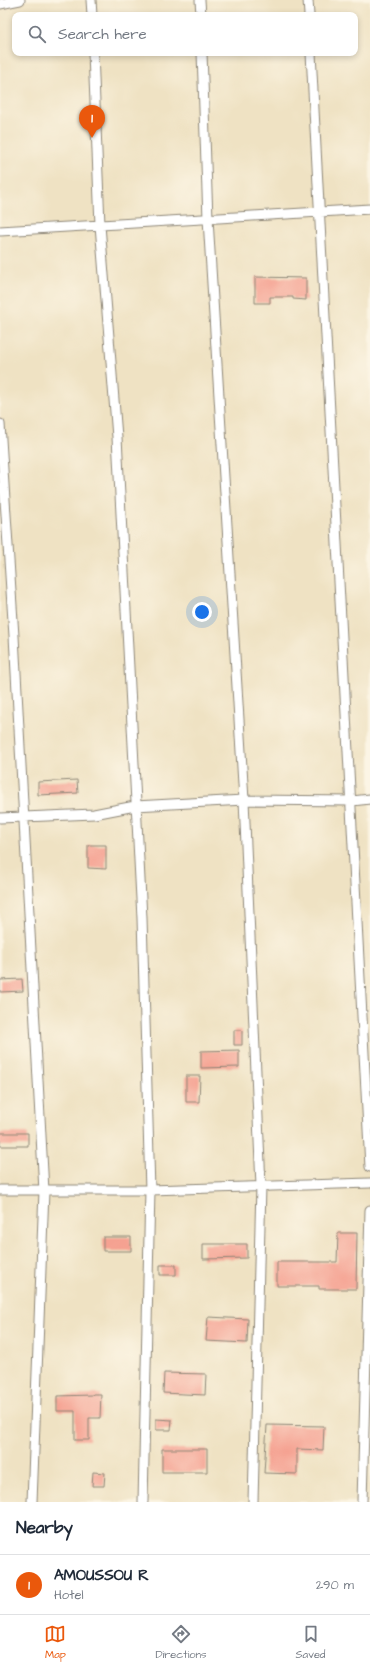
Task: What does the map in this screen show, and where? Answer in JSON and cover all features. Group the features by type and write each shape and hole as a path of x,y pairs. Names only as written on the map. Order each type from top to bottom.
{"street":[{"path":"0,4 20,0"},
{"path":"91,0 92,12"},
{"path":"200,0 201,12"},
{"path":"308,0 309,12"},
{"path":"93,56 100,225 117,437 142,918 150,1190 143,1502"},
{"path":"202,56 208,219 244,800 261,1186 253,1502"},
{"path":"311,56 352,801 370,1167"},
{"path":"0,230 370,209"},
{"path":"0,424 24,818 44,1191 32,1502"},
{"path":"0,818 94,814 135,806 244,800 352,801 370,799"},
{"path":"0,1190 150,1190 370,1182"},
{"path":"362,1502 370,1210"}],"building":[{"path":"255,277 306,278 306,300 293,299 293,297 270,297 270,303 255,303"},
{"path":"77,780 78,793 38,795 38,782"},
{"path":"88,845 106,845 106,869 88,868"},
{"path":"22,979 23,991 0,992 0,980"},
{"path":"234,1030 242,1030 242,1045 234,1045"},
{"path":"239,1050 239,1067 201,1068 201,1051"},
{"path":"186,1076 200,1076 199,1102 186,1102"},
{"path":"0,1133 28,1133 28,1146 0,1146"},
{"path":"338,1233 357,1233 356,1289 319,1289 319,1286 277,1286 277,1262 337,1262"},
{"path":"103,1237 131,1237 131,1251 103,1251"},
{"path":"203,1244 247,1244 247,1258 203,1259"},
{"path":"160,1265 176,1265 176,1275 160,1275"},
{"path":"208,1317 248,1319 247,1343 206,1341"},
{"path":"164,1373 206,1374 205,1395 163,1393"},
{"path":"101,1394 100,1418 89,1418 89,1440 75,1440 75,1411 57,1411 57,1396"},
{"path":"156,1419 172,1420 171,1430 156,1430"},
{"path":"267,1425 324,1426 323,1450 297,1449 297,1474 264,1473"},
{"path":"162,1449 207,1449 207,1472 162,1472"},
{"path":"93,1472 105,1473 104,1486 92,1486"}],"place":[{"name":"AMOUSSOU R","path":"92,138"}]}
